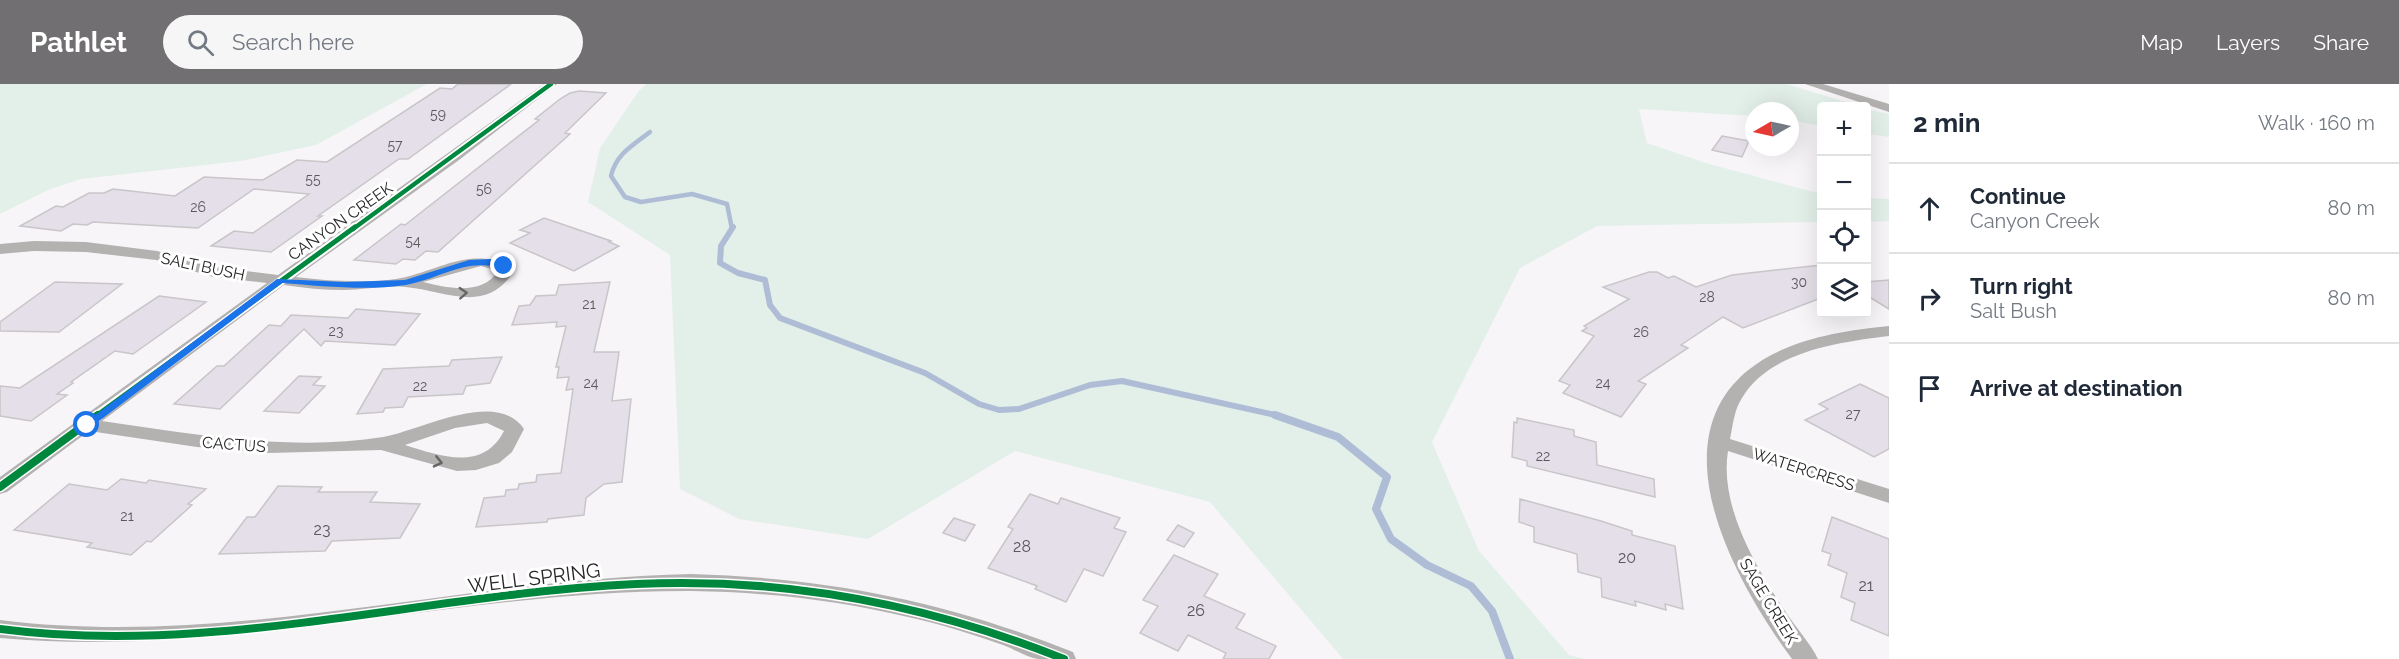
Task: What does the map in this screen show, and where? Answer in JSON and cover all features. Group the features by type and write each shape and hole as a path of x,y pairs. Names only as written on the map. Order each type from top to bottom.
{"street":[{"name":"CANYON CREEK","path":"0,487 551,84"},
{"path":"1811,84 1889,108"},
{"name":"SALT BUSH","path":"0,249 34,246 86,247 157,256 213,272 280,281 345,285 406,282 459,265 481,261 491,261 504,266 506,271 497,282 476,292 454,294 406,282"},
{"name":"SAGE CREEK","path":"1806,659 1790,640 1751,577 1732,533 1716,467 1724,413 1738,390 1764,367 1797,350 1829,340 1889,331"},
{"name":"CACTUS","path":"87,425 218,445 257,448 383,444 465,420 486,417 507,420 514,429 511,441 501,451 484,461 463,465 440,463 383,444"},
{"name":"WATERCRESS","path":"1720,442 1889,496"},
{"name":"WELL SPRING","path":"0,629 104,635 221,632 593,587 723,584 787,587 906,607 979,628 1064,659"}],"shaded area":[{"path":"0,84 427,84 316,145 241,161 81,179 48,190 0,214"},
{"path":"646,84 1787,84 1845,102 1817,102 1817,125 1799,122 1799,102 1745,102 1745,115 1639,109 1647,143 1706,163 1817,193 1817,222 1597,226 1520,268 1432,442 1479,551 1569,655 1585,659 1343,659 1210,502 1015,451 868,539 739,519 680,489 670,255 588,202 600,148 638,92"},
{"path":"1871,110 1889,114 1889,137 1871,135"},
{"path":"1871,198 1889,199 1889,221 1871,222"}],"building":[{"path":"458,84 511,84 408,159 399,159 271,252 211,246 234,231 253,233 309,194 254,189 198,228 93,222 87,225 73,224 61,231 20,226 56,206 63,207 89,193 104,193 113,189 175,196 204,177 263,180 297,160 327,162 440,88 452,89"},
{"path":"579,91 606,93 565,133 570,134 438,252 426,251 415,260 403,259 396,264 354,260 401,224 405,225 539,120 535,119 560,99"},
{"path":"1722,136 1745,140 1742,157 1712,150"},
{"path":"544,218 611,241 609,242 619,246 574,271 510,243 530,233 520,230"},
{"path":"1817,265 1817,300 1743,328 1723,317 1681,345 1688,348 1638,381 1646,384 1621,417 1563,393 1570,385 1559,381 1594,336 1582,331 1587,328 1584,326 1629,299 1603,287 1649,272 1657,272 1668,278 1674,276 1696,287 1732,275"},
{"path":"1889,280 1889,309 1871,298 1871,282"},
{"path":"55,282 122,284 59,332 0,331 0,322"},
{"path":"610,282 594,352 619,352 612,401 631,399 622,482 604,484 586,498 584,515 548,519 547,522 476,527 484,498 505,496 506,490 518,489 519,484 536,482 537,475 561,473 573,389 566,390 569,377 557,378 559,367 556,367 566,326 556,327 557,322 512,325 519,306 530,305 536,296 556,295 559,285"},
{"path":"159,296 206,302 133,354 115,351 71,382 73,383 57,394 67,395 31,421 0,416 0,386 20,388"},
{"path":"356,309 420,314 395,345 325,341 321,346 304,329 220,409 174,404 217,366 224,366 269,325 281,326 291,315 348,318"},
{"path":"502,357 490,383 466,386 463,394 408,397 403,407 385,408 383,412 357,414 383,369 449,366 452,360"},
{"path":"299,376 321,377 313,385 325,386 299,413 264,411"},
{"path":"1860,384 1889,398 1889,449 1874,457 1805,420 1828,409 1819,404"},
{"path":"1517,418 1574,430 1574,436 1596,442 1597,465 1654,479 1655,497 1527,466 1527,461 1512,457 1514,422 1517,423"},
{"path":"121,479 146,483 149,480 206,489 188,504 192,505 151,542 147,541 131,555 87,547 92,543 14,530 69,484 107,490"},
{"path":"278,486 322,487 318,492 377,492 370,502 420,504 400,538 332,541 325,551 219,554 247,517 255,517"},
{"path":"1030,494 1058,504 1061,498 1120,518 1114,528 1126,532 1103,576 1084,569 1066,602 1035,589 1037,586 988,568 1013,529 1008,527"},
{"path":"1520,499 1601,521 1632,531 1632,535 1675,546 1683,609 1665,604 1666,610 1635,601 1636,606 1602,597 1601,578 1578,572 1577,554 1534,542 1534,527 1519,522"},
{"path":"1832,517 1889,539 1889,636 1851,620 1855,603 1841,597 1847,573 1828,565 1831,554 1822,551"},
{"path":"954,518 975,525 965,541 943,533"},
{"path":"1178,525 1194,533 1184,547 1167,540"},
{"path":"1174,555 1218,574 1204,596 1245,614 1236,628 1276,646 1269,659 1223,659 1226,653 1188,635 1178,651 1140,633 1158,606 1143,600"}],"waterway":[{"path":"650,132 626,151 613,168 611,176 625,197 641,202 692,194 727,204 732,229"},
{"path":"732,229 721,246 720,263 738,273 765,280 770,305 780,318 925,373 979,404 999,410 1019,409 1090,385 1122,381 1280,416"},
{"path":"1275,415 1338,437 1387,477 1376,509 1391,539 1427,565 1471,586 1492,611 1510,659"}],"cycle path":[{"path":"0,487 551,84"},
{"path":"0,629 83,637 170,636 299,623 599,586 745,584 800,589 908,607 961,621 1064,659"}],"route":[{"path":"87,425 280,281 345,285 406,282 469,262 491,261 504,266"}]}
